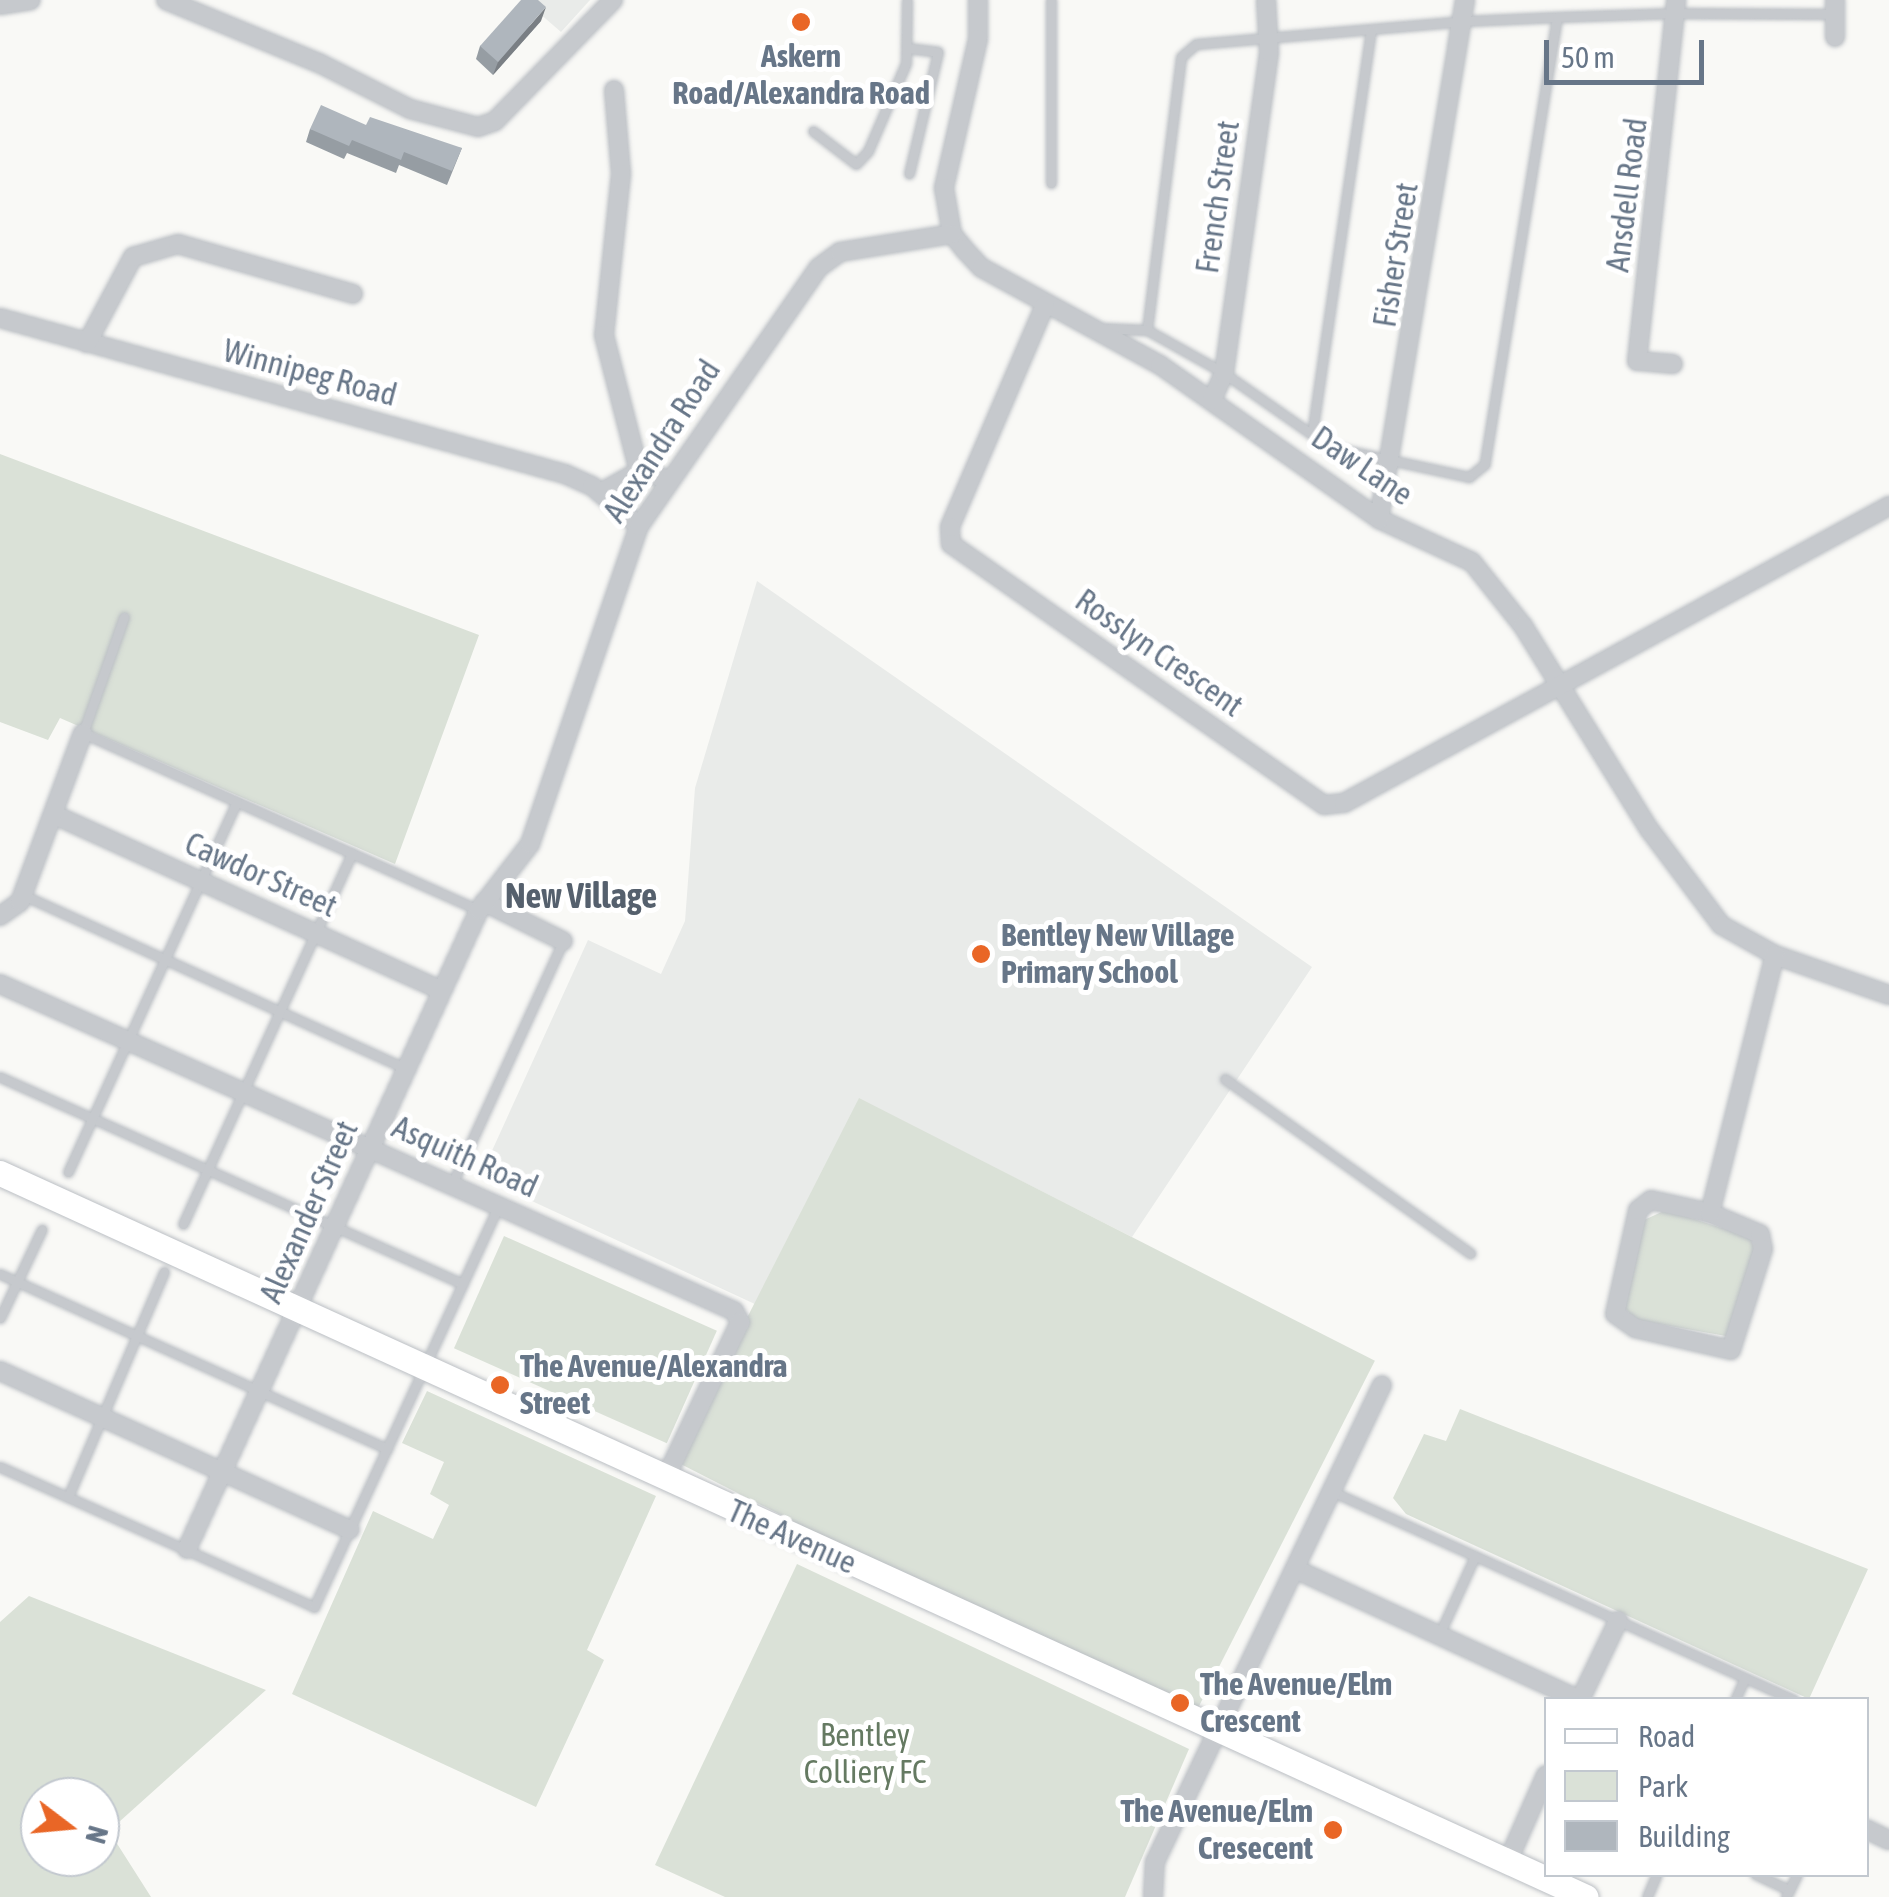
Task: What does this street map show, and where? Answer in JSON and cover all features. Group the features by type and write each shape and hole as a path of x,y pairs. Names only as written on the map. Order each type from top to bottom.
{"street":[{"path":"0,5 31,0"},
{"path":"166,0 319,62 410,109 478,126 495,121 614,0"},
{"path":"952,234 944,188 978,39 978,0"},
{"name":"French Street","path":"1212,400 1224,373 1269,39 1266,0"},
{"name":"Fisher Street","path":"1379,518 1394,459 1465,21 1465,0"},
{"name":"Ansdell Road","path":"1673,364 1637,361 1676,7"},
{"path":"1834,36 1835,7"},
{"path":"614,90 621,174 604,335 606,363 640,470"},
{"name":"Daw Lane","path":"952,234 982,268 1212,400 1379,518 1472,562 1561,684 1650,829 1721,925 1775,955 1889,995"},
{"name":"Alexandra Road","path":"484,904 530,844 640,526 669,480 818,268 840,252 952,234"},
{"path":"87,343 133,257 178,244 352,294"},
{"name":"Rosslyn Crescent","path":"1045,305 950,527 951,544 1324,805 1344,803 1561,684"},
{"name":"Winnipeg Road","path":"0,318 565,474 600,492 640,526"},
{"path":"600,492 640,470 669,480"},
{"path":"1561,684 1889,506"},
{"path":"0,916 21,899 57,816 83,734"},
{"name":"Cawdor Street","path":"57,816 441,990"},
{"path":"484,904 563,941"},
{"name":"Alexander Street","path":"187,1550 441,990 484,904"},
{"path":"1710,1213 1775,955"},
{"name":"Asquith Road","path":"0,984 499,1205 738,1316 665,1479"},
{"name":"The Avenue","path":"0,1172 424,1370 1586,1897"},
{"path":"1644,1202 1710,1213 1752,1226 1763,1240 1738,1343 1722,1351 1624,1324 1614,1305 1644,1202"},
{"path":"0,1371 350,1530"},
{"path":"1153,1897 1155,1862 1382,1385"},
{"path":"1295,1569 1574,1697"},
{"path":"1581,1697 1618,1621"},
{"path":"1508,1861 1544,1780"}],"lane":[{"path":"813,131 856,164 890,112 907,48 908,0"},
{"path":"1051,0 1051,182"},
{"path":"1146,330 1181,57 1196,44 1676,7 1835,7"},
{"path":"1091,328 1146,330 1224,373 1330,447 1469,476 1486,464 1557,17"},
{"path":"1312,434 1371,30"},
{"path":"907,48 938,52 909,174"},
{"path":"124,617 83,734 352,854 484,904"},
{"path":"68,1172 236,802"},
{"path":"182,1224 352,854"},
{"path":"0,895 21,899 166,959 406,1068"},
{"path":"452,1184 563,941"},
{"path":"0,1077 463,1284"},
{"path":"1225,1078 1470,1253"},
{"path":"0,1466 314,1608 499,1205"},
{"path":"0,1318 42,1229"},
{"path":"68,1498 164,1272"},
{"path":"0,1274 387,1450"},
{"path":"1330,1490 1787,1697"},
{"path":"1440,1635 1475,1556"},
{"path":"1736,1697 1745,1678"},
{"path":"1761,1877 1787,1894"}],"shaded area":[{"path":"524,0 590,0 561,32"},
{"name":"Bentley New Village Primary School","path":"757,581 1312,967 1132,1237 859,1099 768,1310 480,1177 588,940 661,974 685,921 695,788"}],"green space":[{"path":"0,454 479,635 395,864 60,718 48,740 0,722"},
{"path":"859,1098 1375,1361 1190,1724 674,1461"},
{"path":"1666,1210 1750,1237 1755,1251 1734,1330 1726,1336 1636,1320 1624,1307 1644,1220"},
{"path":"504,1236 717,1331 667,1443 454,1348"},
{"path":"427,1391 656,1496 587,1650 604,1660 536,1807 292,1694 373,1511 433,1539 449,1505 430,1494 444,1462 402,1443"},
{"path":"1460,1409 1868,1569 1810,1697 1406,1514 1393,1498 1424,1434 1446,1441"},
{"name":"Bentley Colliery FC","path":"797,1564 1189,1749 1125,1897 725,1897 655,1865"},
{"path":"29,1596 266,1690 120,1821 120,1777 20,1777 20,1877 120,1877 120,1848 151,1897 0,1897 0,1622"}],"building":[{"path":"521,0 538,0 546,7 498,62 480,46"},
{"path":"321,105 366,125 370,117 462,148 452,171 404,152 401,160 352,140 349,146 310,129"}],"place":[{"name":"Askern Road/Alexandra Road","path":"801,22"},
{"name":"Bentley New Village Primary School","path":"981,954"},
{"name":"The Avenue/Alexandra Street","path":"500,1385"},
{"name":"The Avenue/Elm Crescent","path":"1180,1703"},
{"name":"The Avenue/Elm Cresecent","path":"1333,1830"}],"district":[{"name":"New Village","path":"581,895"}]}
